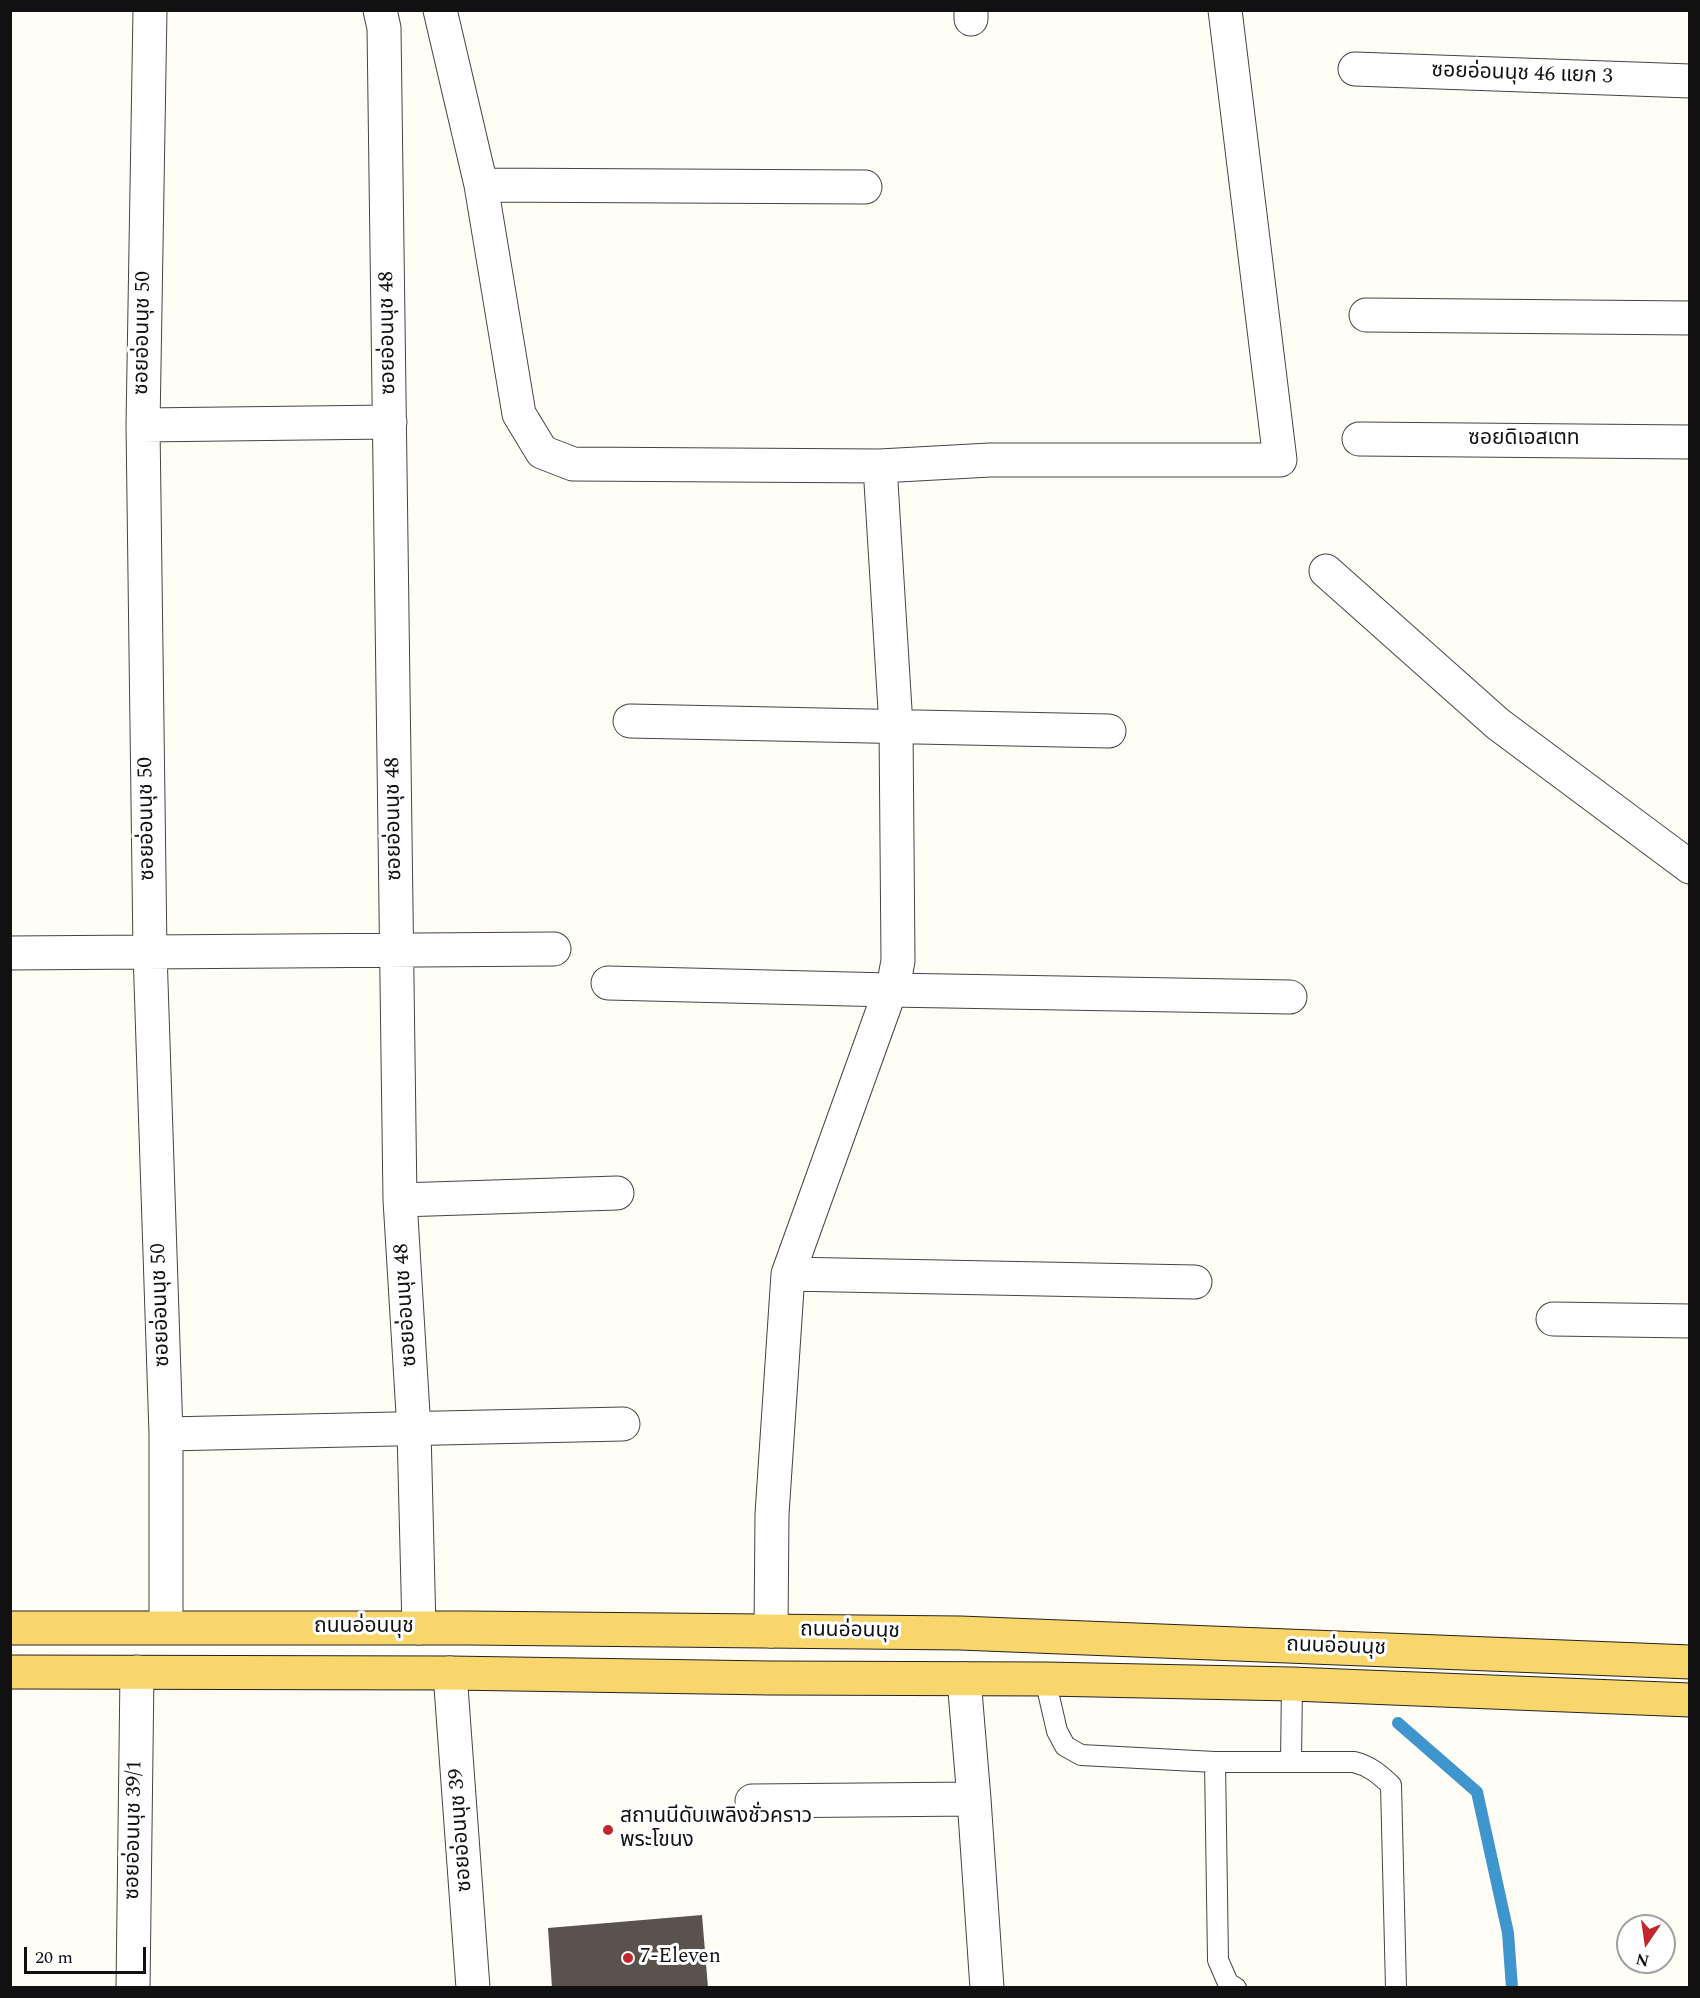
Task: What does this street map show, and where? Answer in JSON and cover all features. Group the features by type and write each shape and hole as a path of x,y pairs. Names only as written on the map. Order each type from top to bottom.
{"main road":[{"path":"137,1672 166,1627"},
{"name":"ถนนอ่อนนุช","path":"10,1628 433,1628 960,1633 1689,1662"},
{"path":"433,1628 435,1673"},
{"path":"770,1678 771,1631"},
{"path":"960,1633 964,1679"},
{"name":"ถนนอ่อนนุช","path":"10,1672 435,1673 1045,1679 1292,1684 1689,1700"}],"street":[{"name":"ซอยอ่อนนุช 50","path":"150,10 143,425 150,952 166,1434 166,1627"},
{"name":"ซอยอ่อนนุช 48","path":"380,10 384,28 400,1200 414,1430 433,1628"},
{"path":"441,10 481,186 519,414 542,452 573,464 880,466 990,460 1280,460 1225,10"},
{"name":"ซอยอ่อนนุช 46 แยก 3","path":"1355,69 1689,81"},
{"path":"481,186 865,188"},
{"path":"1366,315 1689,318"},
{"path":"143,425 390,422"},
{"name":"ซอยดิเอสเตท","path":"1359,439 1689,442"},
{"path":"771,1631 772,1514 788,1274 890,990 898,961 896,726 880,466"},
{"path":"1326,571 1498,724 1689,867"},
{"path":"630,721 1109,731"},
{"path":"10,953 554,949"},
{"path":"608,983 1290,997"},
{"path":"400,1200 617,1193"},
{"path":"788,1274 1195,1282"},
{"path":"1553,1319 1689,1321"},
{"path":"166,1434 622,1424"},
{"name":"ซอยอ่อนนุช 39/1","path":"133,1988 137,1672"},
{"name":"ซอยอ่อนนุช 39","path":"435,1673 473,1988"},
{"path":"964,1679 987,1988"},
{"path":"752,1800 974,1799"}],"lane":[{"path":"1045,1679 1057,1731 1065,1746 1082,1755 1215,1762 1354,1762 1377,1772 1391,1785 1396,1988"},
{"path":"1291,1761 1292,1684"},
{"path":"1215,1762 1218,1960 1228,1983 1236,1988"}],"building":[{"name":"7-Eleven","path":"702,1915 708,1988 552,1988 548,1928"}],"waterway":[{"path":"1398,1723 1477,1792 1508,1933 1512,1988"}],"place":[{"name":"สถานนีดับเพลิงชั่วคราว พระโขนง","path":"608,1830"},
{"name":"7-Eleven","path":"628,1958"}]}
